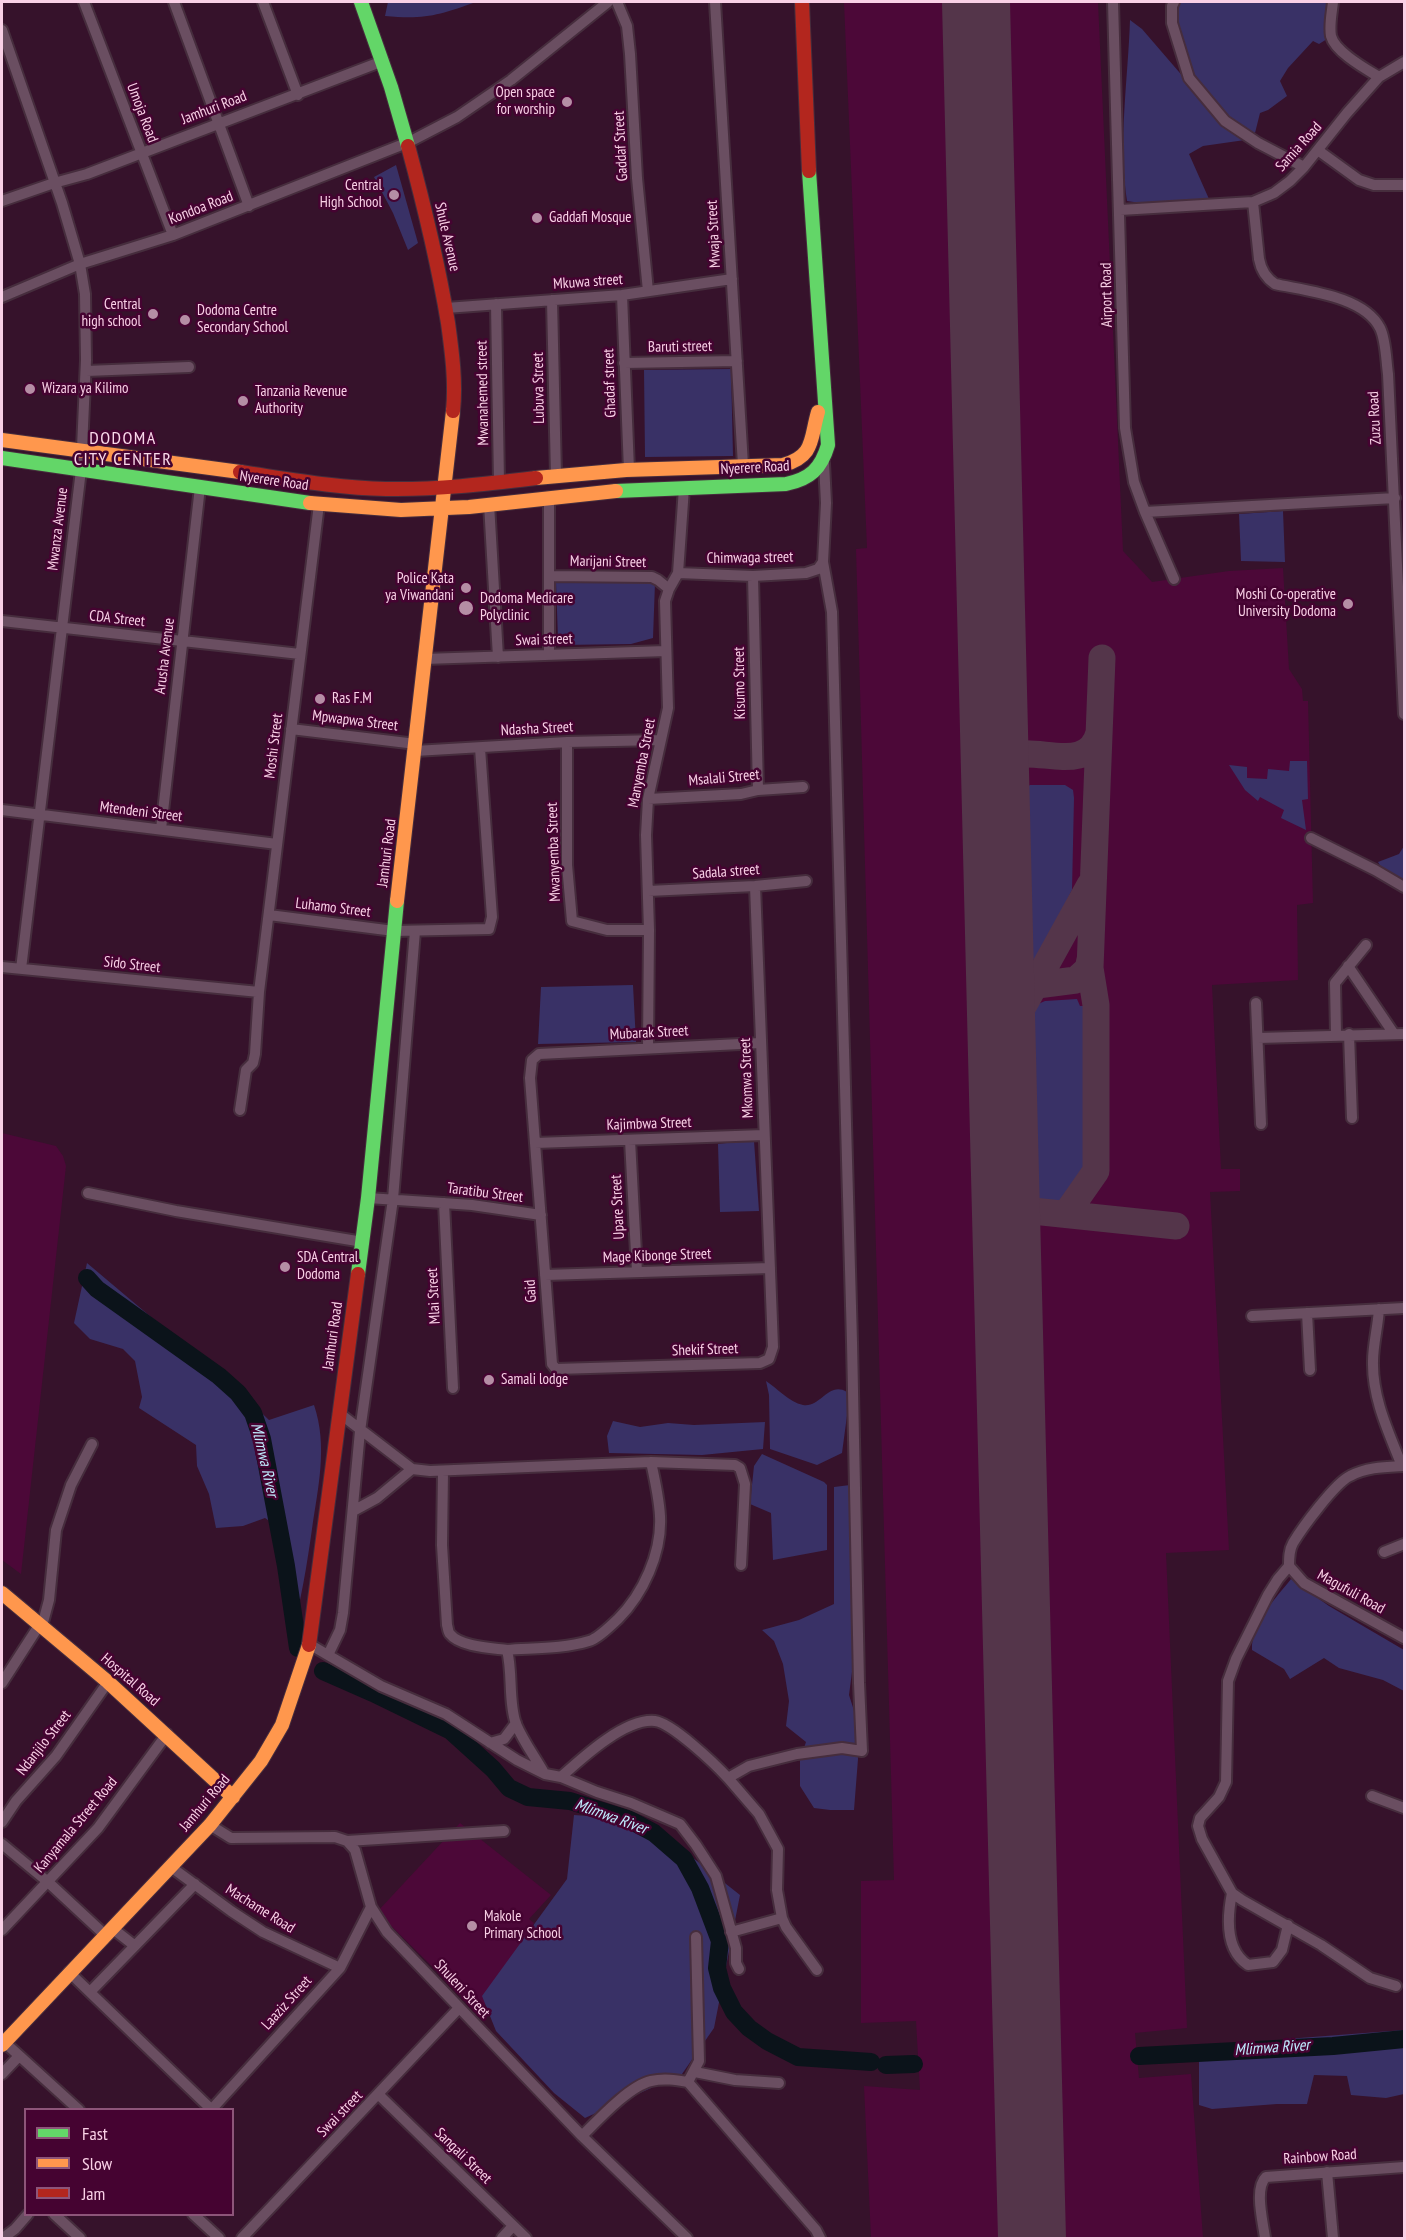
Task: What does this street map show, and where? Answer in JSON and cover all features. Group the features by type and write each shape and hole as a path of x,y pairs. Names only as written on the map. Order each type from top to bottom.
{"main road":[{"name":"Shule Avenue","path":"361,2 384,61 409,142 447,308 453,351 455,394 444,487"},
{"path":"802,2 810,206 828,445 824,459"},
{"name":"Nyerere Road","path":"2,440 367,489 444,487 629,470 790,463 807,453 812,446 816,419 824,398"},
{"name":"Nyerere Road","path":"2,458 319,504 401,510 441,509 614,491 798,482 808,479 824,459"},
{"name":"Jamhuri Road","path":"2,2043 210,1825 261,1761 282,1725 309,1644 363,1242 394,931 444,487"},
{"name":"Hospital Road","path":"2,1593 167,1734 233,1797"}],"street":[{"name":"Umoja Road","path":"84,2 172,235"},
{"path":"174,2 249,206"},
{"path":"263,2 298,95"},
{"path":"409,142 457,117 511,80 608,2"},
{"name":"Gaddaf Street","path":"617,2 627,26 637,178 648,291"},
{"name":"Mwaja Street","path":"715,2 743,465"},
{"name":"Airport Road","path":"1113,2 1125,428 1134,482 1174,579"},
{"path":"1174,2 1172,23 1189,78 1225,121 1258,143 1304,167"},
{"path":"1333,2 1331,28 1333,41 1345,53 1379,77"},
{"name":"Mwanza Avenue","path":"2,30 6,56 54,183 80,264 85,294 86,371 81,470 21,969"},
{"name":"Jamhuri Road","path":"2,201 87,174 384,61"},
{"name":"Samia Road","path":"1120,210 1253,202 1274,193 1290,182 1304,167 1379,77 1404,63"},
{"name":"Kondoa Road","path":"2,297 80,264 172,235 409,142"},
{"path":"1318,151 1359,180 1374,185 1404,184"},
{"name":"Zuzu Road","path":"1253,202 1260,267 1269,280 1275,284 1358,306 1367,311 1382,330 1399,480 1395,498 1404,714"},
{"name":"Mkuwa street","path":"447,308 622,295 732,279"},
{"name":"Ghadaf street","path":"622,295 629,470"},
{"name":"Lubuva Street","path":"552,300 556,476"},
{"name":"Mwanahemed street","path":"496,304 499,482"},
{"name":"Baruti street","path":"624,363 737,361"},
{"path":"86,371 189,367"},
{"path":"728,1778 749,1766 797,1754 842,1748 862,1751 832,612 823,562 826,503 824,459"},
{"name":"Arusha Avenue","path":"160,830 200,487"},
{"name":"Manyemba Street","path":"648,1048 649,930 646,835 648,799 668,708 665,601 678,573 684,488"},
{"name":"Marijani Street","path":"549,497 549,576 652,577 669,589"},
{"path":"1145,513 1395,498"},
{"name":"Moshi Street","path":"240,1110 246,1070 253,1063 255,1054 259,993 319,504"},
{"path":"489,504 498,657"},
{"name":"Chimwaga street","path":"678,573 753,576 806,573 818,569 823,562"},
{"path":"549,576 549,655"},
{"name":"Kisumo Street","path":"753,576 758,790"},
{"name":"CDA Street","path":"2,621 300,654"},
{"name":"Swai street","path":"424,659 666,651"},
{"name":"Mpwapwa Street","path":"291,729 416,747"},
{"name":"Ndasha Street","path":"416,747 480,748 567,742 661,740"},
{"name":"Mwanyemba Street","path":"567,742 567,865 572,921 607,930 649,930"},
{"name":"Luhamo Street","path":"269,915 394,931 489,929 492,917 480,748"},
{"name":"Msalali Street","path":"648,799 741,794 758,790 803,787"},
{"name":"Mtendeni Street","path":"2,810 278,844"},
{"path":"1311,838 1404,887"},
{"name":"Sadala street","path":"648,891 756,886 806,881"},
{"name":"Mkomwa Street","path":"756,886 770,1268"},
{"path":"328,1655 340,1630 343,1613 360,1431 393,1199 415,931"},
{"path":"1336,1035 1335,983 1366,945"},
{"path":"1347,966 1399,1034"},
{"name":"Sido Street","path":"2,967 259,993"},
{"path":"1256,1003 1261,1124"},
{"path":"1349,1034 1352,1118"},
{"path":"1258,1038 1399,1034"},
{"name":"Mubarak Street","path":"539,1054 760,1043"},
{"name":"Taratibu Street","path":"368,1198 472,1204 541,1215 530,1078 532,1060 539,1054"},
{"name":"Kajimbwa Street","path":"535,1143 764,1135"},
{"name":"Upare Street","path":"630,1140 637,1272"},
{"path":"88,1193 176,1211 363,1242"},
{"name":"Mlai Street","path":"444,1203 453,1388"},
{"name":"Gaid","path":"541,1215 552,1364"},
{"name":"Mage Kibonge Street","path":"545,1275 770,1268"},
{"name":"Shekif Street","path":"552,1364 556,1369 760,1363 769,1359 773,1347 770,1268"},
{"path":"1252,1316 1404,1308"},
{"path":"1379,1310 1373,1376 1381,1408 1403,1466 1372,1467 1348,1476 1329,1495 1292,1544 1289,1566 1278,1578 1268,1595 1236,1659 1228,1681 1226,1782 1219,1797 1200,1818 1198,1826 1202,1839 1232,1893 1288,1925 1371,1978 1396,1986"},
{"path":"1307,1313 1310,1370"},
{"path":"339,1413 412,1469 443,1472 651,1462 729,1464 740,1468 745,1484 741,1566"},
{"path":"2,1683 41,1625 49,1600 56,1530 71,1485 92,1444"},
{"path":"443,1472 442,1545 447,1625 451,1635 458,1639 476,1646 507,1650 566,1646 592,1640 629,1608 645,1584 659,1534 660,1517 651,1462"},
{"path":"353,1511 377,1498 412,1469"},
{"path":"1384,1552 1404,1544"},
{"name":"Magufuli Road","path":"1289,1566 1304,1583 1404,1638"},
{"path":"309,1644 381,1686 446,1714 517,1760 545,1774 561,1777 680,1824 716,1876 736,1948 736,1963 739,1969"},
{"path":"507,1650 511,1664 516,1723 545,1774"},
{"name":"Ndanjílo Street","path":"2,1822 16,1801 56,1756 108,1683"},
{"path":"561,1777 586,1755 617,1733 642,1722 654,1721 677,1732 719,1768 759,1814 778,1849 777,1890 782,1918 817,1970"},
{"path":"490,1743 504,1739 516,1723"},
{"name":"Kanyamala Street Road","path":"2,1930 98,1828 167,1734"},
{"path":"1372,1796 1404,1808"},
{"path":"210,1825 231,1838 335,1837 347,1841 504,1831"},
{"name":"Shuleni Street","path":"347,1841 355,1850 371,1908 387,1932 582,2136 687,2238"},
{"path":"2,1844 109,1931 135,1946"},
{"name":"Machame Road","path":"171,1867 263,1932 339,1968"},
{"path":"90,1992 195,1884"},
{"path":"1232,1893 1228,1910 1231,1941 1238,1958 1248,1965 1273,1962 1282,1950 1288,1925"},
{"name":"Laaziz Street","path":"212,2108 339,1968 371,1908"},
{"path":"730,1932 782,1918"},
{"path":"692,2077 699,2061 696,1937"},
{"path":"69,1972 210,2108"},
{"name":"Swai street","path":"242,2238 459,2008"},
{"path":"2,2043 78,2108"},
{"path":"2,2074 19,2056"},
{"path":"692,2077 816,2230 820,2238"},
{"path":"582,2136 614,2104 648,2081 692,2077 779,2083"},
{"name":"Sangali Street","path":"379,2095 526,2238"},
{"name":"Rainbow Road","path":"1265,2238 1260,2191 1262,2181 1266,2177 1404,2167"},
{"path":"1327,2172 1334,2238"},
{"path":"3,2238 18,2234 27,2216"},
{"path":"56,2216 80,2238"},
{"path":"195,2216 219,2238"},
{"path":"502,2238 513,2226"}],"shaded area":[{"path":"388,2 476,2 441,13 411,17 385,16"},
{"path":"844,2 1098,2 1123,551 1152,582 1229,571 1283,568 1289,669 1302,689 1303,701 1308,701 1313,903 1297,905 1298,980 1212,985 1221,1169 1240,1169 1240,1191 1210,1192 1229,1550 1166,1553 1187,2028 1135,2033 1139,2078 1191,2074 1203,2238 871,2238 864,2086 920,2090 916,2021 861,2023 861,1881 894,1880 856,549 867,548"},
{"path":"1181,2 1326,2 1327,39 1319,44 1313,41 1288,68 1280,81 1287,96 1260,113 1255,133 1221,111 1206,96 1195,80 1185,55 1176,11"},
{"path":"1130,20 1142,29 1198,94 1245,140 1203,146 1189,154 1209,199 1147,204 1127,201 1123,133"},
{"name":"Central High School","path":"396,165 418,243 408,250 393,213 374,177"},
{"path":"731,369 733,456 645,457 644,370"},
{"path":"1283,511 1285,562 1241,561 1239,514"},
{"path":"631,578 655,583 653,638 631,644 561,645 558,639 556,582"},
{"path":"1290,761 1307,761 1308,799 1302,800 1306,830 1281,818 1284,810 1260,797 1258,801 1245,790 1229,765 1247,767 1247,778 1267,779 1268,769 1289,771"},
{"path":"1030,785 1065,785 1073,790 1074,798 1072,890 1037,959 1032,960 1023,957 1019,800 1023,790"},
{"path":"1404,846 1404,882 1383,871 1378,862 1399,854"},
{"path":"633,985 636,1042 538,1044 541,987"},
{"path":"1077,999 1080,1006 1089,1006 1086,1175 1062,1206 1047,1205 1035,1201 1029,1193 1025,1037 1036,1005 1045,1001"},
{"path":"2,1133 56,1146 66,1166 21,1574 2,1560"},
{"path":"754,1141 759,1211 720,1212 718,1144"},
{"path":"87,1263 151,1317 196,1350 269,1420 314,1405 320,1436 320,1467 306,1569 292,1635 274,1524 265,1518 243,1526 216,1528 209,1494 197,1466 196,1445 139,1408 142,1397 135,1361 123,1349 90,1339 74,1323"},
{"path":"766,1381 788,1398 803,1405 815,1403 835,1390 847,1392 848,1408 842,1453 817,1465 770,1449 769,1395"},
{"path":"613,1421 640,1427 668,1423 694,1425 765,1422 763,1449 702,1455 609,1453 607,1436"},
{"path":"762,1454 827,1485 827,1550 773,1560 771,1513 750,1504 754,1466"},
{"path":"850,1485 855,1649 849,1695 857,1720 858,1759 854,1810 830,1810 814,1808 800,1786 800,1760 806,1742 786,1726 789,1701 783,1664 774,1641 762,1630 799,1620 834,1604 834,1487"},
{"path":"1291,1579 1329,1606 1404,1650 1404,1691 1383,1680 1339,1668 1324,1658 1290,1679 1284,1669 1252,1650 1260,1621"},
{"path":"574,1815 645,1820 740,1895 714,2028 682,2074 585,2118 554,2093 496,2031 482,1996 567,1879"},
{"name":"Makole Primary School","path":"460,1823 551,1895 529,1919 534,1923 481,2011 467,2001 377,1912"},
{"path":"1404,2030 1404,2094 1386,2098 1351,2095 1347,2076 1314,2075 1307,2104 1212,2109 1199,2105 1199,2059 1276,2055 1286,2039"}],"waterway":[{"name":"Mlimwa River","path":"87,1278 97,1289 219,1376 238,1393 253,1413 262,1439 286,1566 298,1648"},
{"name":"Mlimwa River","path":"323,1671 451,1731 493,1769 509,1788 528,1797 570,1801 628,1819 654,1833 684,1859 700,1888 720,1941 717,1968 722,1988 734,2012 749,2028 767,2041 798,2057 871,2062"},
{"name":"Mlimwa River","path":"1139,2056 1333,2046 1404,2039"},
{"name":"Mlimwa River","path":"886,2065 914,2064"}],"taxiway":[{"path":"1066,1214 1096,1171 1096,1005 1090,968 1102,658"},
{"path":"995,774 1003,761 1010,756 1021,754 1073,756 1084,753 1093,746 1099,733"},
{"path":"994,737 1003,748 1019,755"},
{"path":"1002,1054 1010,1030 1090,885"},
{"path":"1001,1002 1014,988 1076,980 1088,969 1090,960"},
{"path":"1004,1208 1176,1226"}],"runway":[{"path":"976,2 1032,2238"}],"traffic: fast":[{"path":"361,2 391,87 408,146"},
{"path":"616,491 786,484 808,476 822,461 828,445 809,171"},
{"path":"2,458 310,503"},
{"path":"358,1274 368,1198 397,901"}],"traffic: slow":[{"path":"397,901 453,411"},
{"path":"536,478 626,470 783,465 801,457 810,445 818,412"},
{"path":"2,440 240,472"},
{"path":"310,503 401,510 469,507 616,491"},
{"path":"2,1593 108,1682 233,1797"},
{"path":"2,2045 210,1825 261,1761 282,1725 309,1645"}],"traffic: jam":[{"path":"802,2 809,171"},
{"path":"408,146 440,278 448,323 454,378 453,411"},
{"path":"240,472 331,485 386,489 442,488 536,478"},
{"path":"309,1645 358,1274"}],"place":[{"name":"Open space for worship","path":"567,102"},
{"name":"Central High School","path":"394,195"},
{"name":"Gaddafi Mosque","path":"537,218"},
{"name":"Central high school","path":"153,314"},
{"name":"Dodoma Centre Secondary School","path":"185,320"},
{"name":"Wizara ya Kilimo","path":"30,389"},
{"name":"Tanzania Revenue Authority","path":"243,401"},
{"name":"Police Kata ya Viwandani","path":"466,588"},
{"name":"Moshi Co-operative University Dodoma","path":"1348,604"},
{"name":"Dodoma Medicare Polyclinic","path":"466,608"},
{"name":"Ras F.M","path":"320,699"},
{"name":"SDA Central Dodoma","path":"285,1267"},
{"name":"Samali lodge","path":"489,1380"},
{"name":"Makole Primary School","path":"472,1926"}],"district":[{"name":"DODOMA CITY CENTER","path":"123,449"}]}
